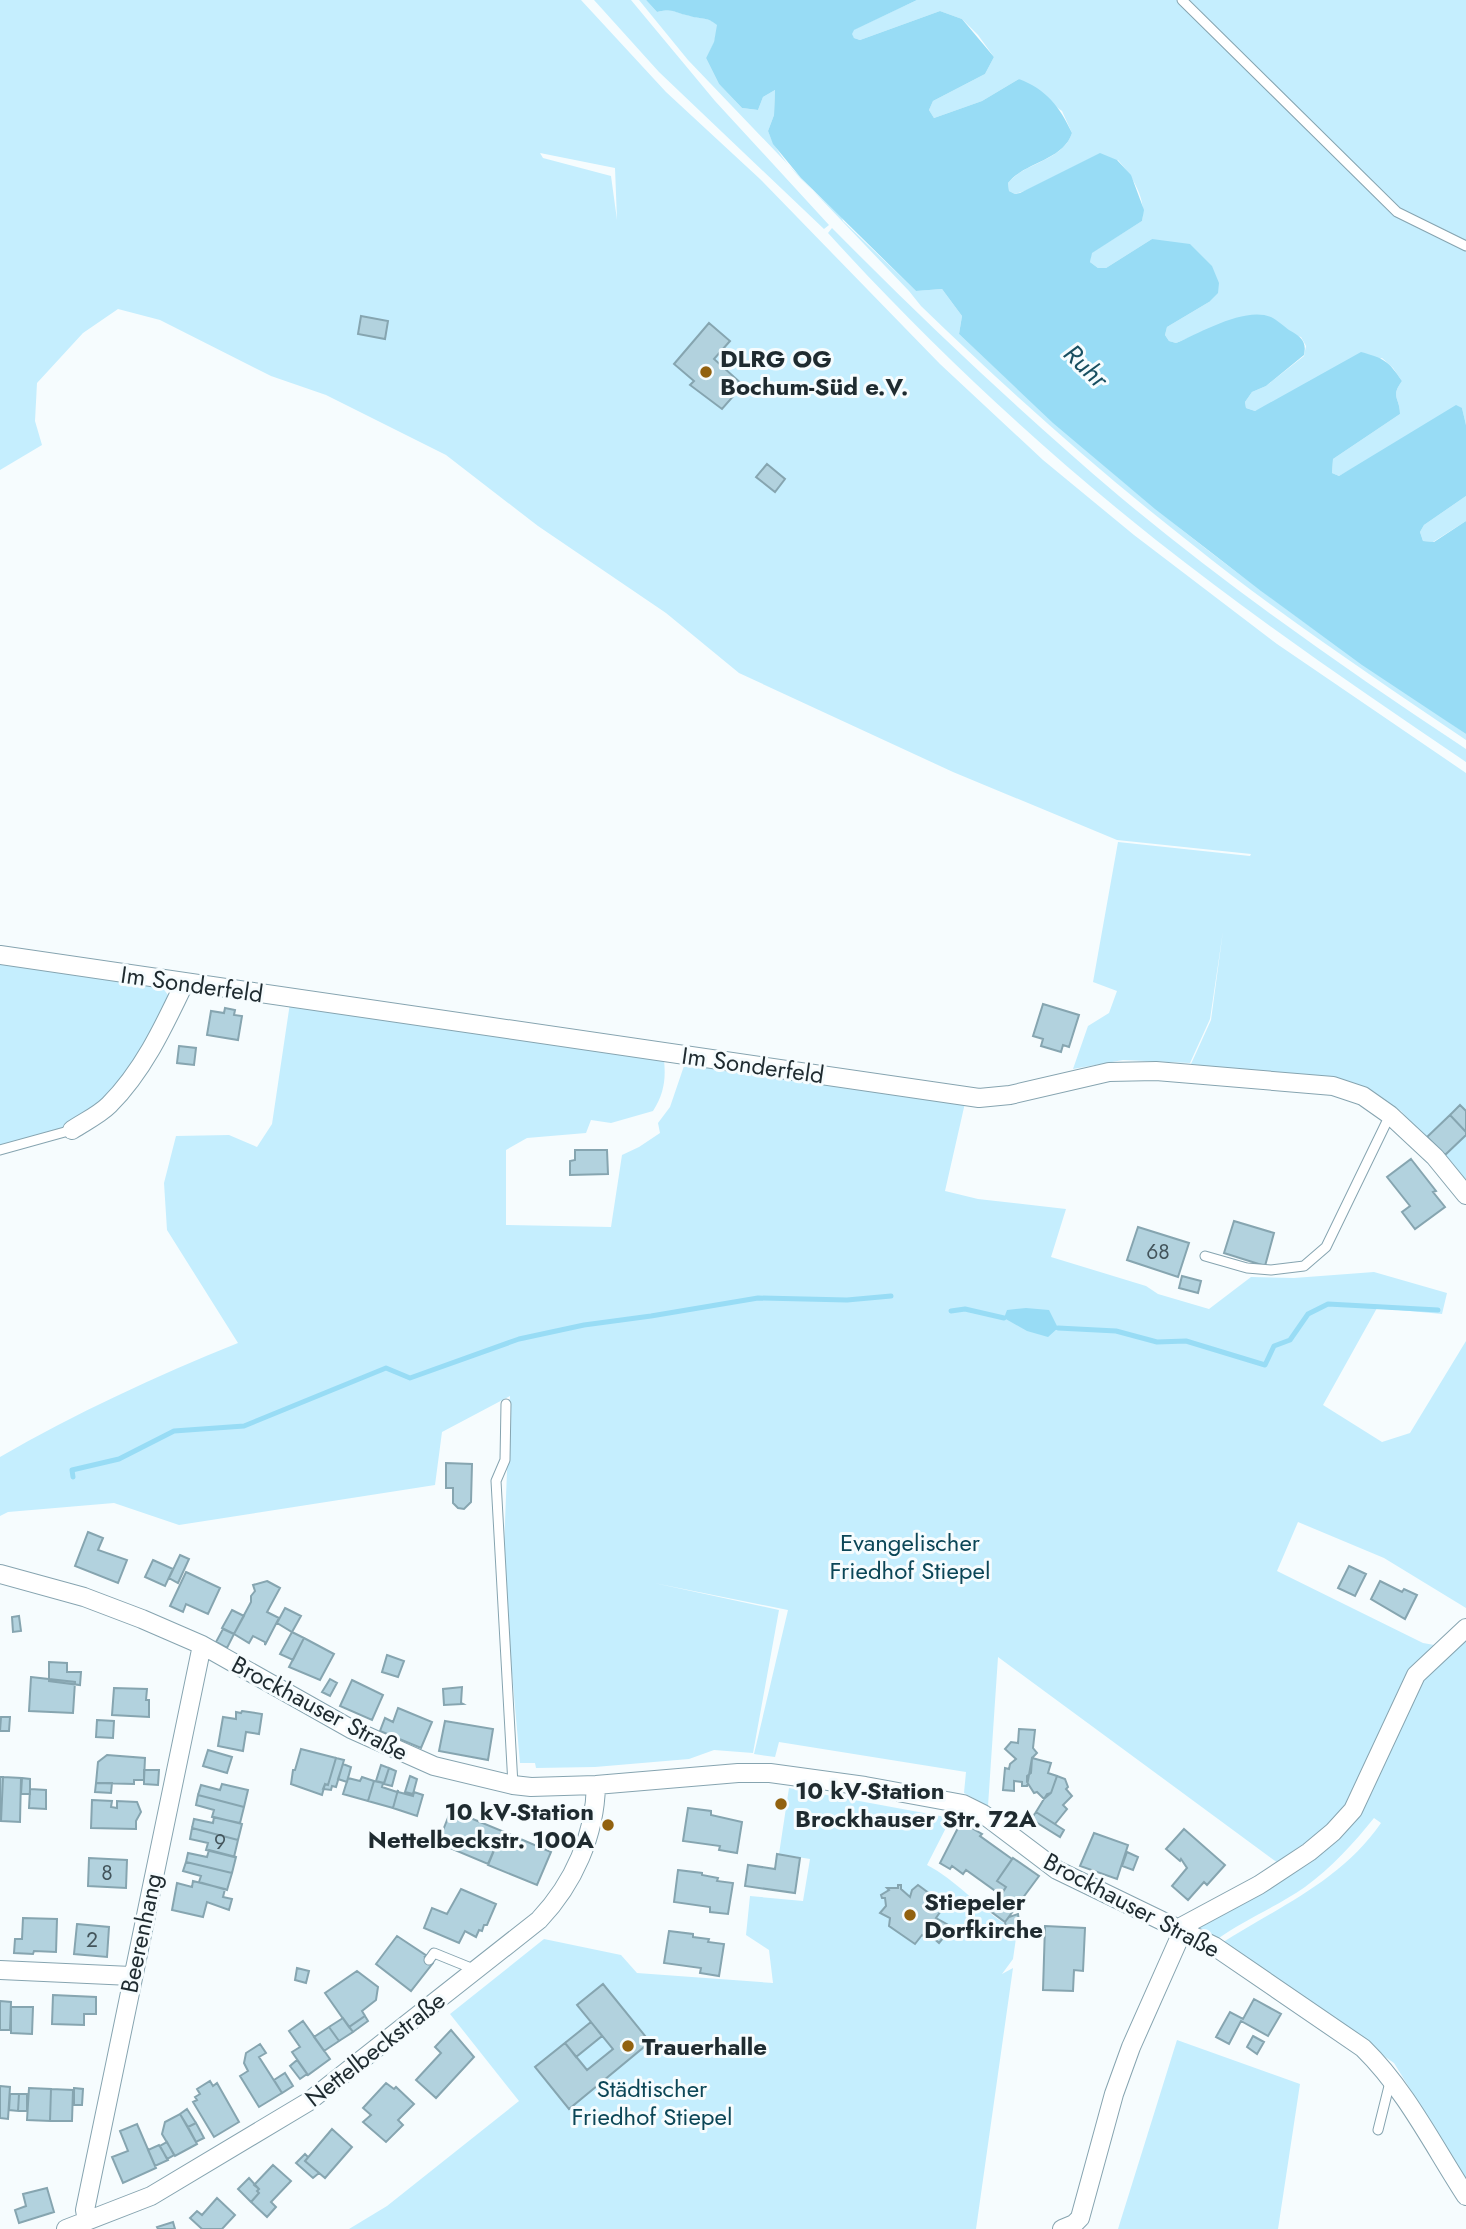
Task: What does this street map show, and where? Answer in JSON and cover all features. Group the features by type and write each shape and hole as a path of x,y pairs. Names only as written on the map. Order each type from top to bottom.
{"street":[{"name":"Im Sonderfeld","path":"0,955 184,984 979,1098 1010,1096 1109,1072 1156,1071 1333,1086 1363,1096 1390,1115 1435,1157 1466,1195"},
{"path":"72,1130 107,1106 133,1076 162,1029 184,984"},
{"name":"Brockhauser Straße","path":"0,1574 84,1597 202,1645 352,1730 434,1766 513,1785 531,1787 596,1784 770,1773 963,1804 983,1814 1057,1870 1220,1950 1347,2036 1378,2063 1391,2080 1466,2196"},
{"path":"1062,2229 1080,2218 1114,2094 1181,1929 1259,1885 1309,1852 1333,1832 1353,1810 1416,1675 1466,1628"},
{"name":"Beerenhang","path":"87,2221 85,2210 131,1976 202,1645"},
{"name":"Nettelbeckstraße","path":"66,2229 151,2196 308,2102 540,1920 569,1883 590,1831 596,1784"},
{"path":"0,1970 131,1976"}],"lane":[{"path":"1182,0 1397,212 1466,246"},
{"path":"1205,1256 1247,1268 1271,1270 1304,1266 1326,1247 1390,1115"},
{"path":"0,1150 72,1130"},
{"path":"506,1404 505,1460 496,1481 513,1785"},
{"path":"429,1960 434,1953 476,1970"},
{"path":"1378,2130 1391,2080"}],"green space":[{"path":"0,0 581,0 666,92 760,179 940,364 1043,460 1134,535 1277,644 1466,773 1466,1187 1401,1111 1365,1090 1336,1081 1191,1064 1211,1020 1223,931 1210,1019 1190,1063 1123,1060 1073,1069 1088,1026 1109,1013 1117,991 1093,982 1118,842 1251,854 1117,840 953,772 739,673 666,613 538,526 446,455 326,395 271,376 160,320 118,309 83,333 37,383 35,421 42,445 0,470","holes":["540,153 615,168 617,220 611,176 543,158"]},
{"path":"594,0 631,0 715,101 829,225 824,229 659,72"},
{"path":"639,0 646,0 657,12 675,11 708,19 718,25 714,43 706,58 719,84 742,108 758,110 763,97 775,90 774,115 768,131 781,156 790,166 688,60"},
{"path":"917,0 1466,0 1466,425 1462,408 1339,476 1332,473 1333,459 1400,414 1396,394 1402,381 1382,358 1255,411 1246,408 1245,402 1252,392 1266,386 1304,356 1306,346 1301,337 1228,321 1176,343 1169,341 1165,335 1167,327 1209,302 1152,239 1106,268 1098,268 1090,262 1091,253 1142,221 1140,196 1118,160 1015,194 1009,191 1008,183 1015,176 1052,156 1067,142 1072,133 1062,111 1019,79 982,101 934,118 929,110 933,101 985,74 994,57 962,19 940,11 860,40 851,34 853,30"},
{"path":"812,190 916,291 942,289 962,316 959,334 1069,435 1144,499 1287,610 1466,734 1466,740 1259,596 1122,488 1020,399 921,306"},
{"path":"832,228 973,365 1119,496 1289,627 1466,749 1466,762 1270,626 1112,505 1027,431 905,315 828,233"},
{"path":"1466,496 1466,521 1433,542 1423,541 1420,532 1424,525"},
{"path":"0,962 162,987 168,995 167,1005 138,1057 115,1090 101,1104 68,1126 0,1145"},
{"name":"Evangelischer Friedhof Stiepel","path":"290,1003 664,1060 663,1086 653,1111 611,1123 591,1120 586,1133 527,1138 506,1150 506,1225 611,1227 622,1155 660,1133 658,1123 670,1107 685,1063 965,1103 945,1191 978,1199 1066,1209 1051,1257 1146,1286 1158,1294 1209,1309 1251,1277 1294,1278 1374,1272 1447,1293 1442,1314 1377,1308 1323,1405 1382,1442 1410,1433 1466,1341 1466,1608 1384,1558 1298,1522 1277,1571 1423,1643 1440,1646 1349,1809 1282,1866 998,1657 988,1806 964,1793 966,1772 779,1742 775,1757 754,1754 788,1610 654,1583 779,1610 753,1753 714,1750 689,1759 595,1767 536,1768 535,1763 520,1763 503,1572 510,1396 442,1432 435,1485 179,1525 114,1503 8,1512 0,1516 0,1457 117,1396 238,1343 167,1230 164,1183 176,1136 229,1135 257,1147 272,1124"},
{"path":"1466,1638 1466,2180 1394,2063 1220,1944 1307,1892 1347,1862 1381,1823 1374,1818 1342,1855 1305,1887 1216,1940 1194,1924 1336,1833 1419,1675"},
{"name":"Städtischer Friedhof Stiepel","path":"789,1788 951,1818 927,1865 1004,1923 1005,1931 1017,1931 1013,1959 1002,1974 1013,1968 976,2229 349,2229 387,2206 519,2101 450,2014 544,1939 621,1955 637,1973 773,1983 769,1950 746,1935 750,1896 803,1901 810,1859 779,1854"},
{"path":"1177,2040 1300,2084 1278,2229 1118,2229"}],"water":[{"name":"Ruhr","path":"646,0 917,0 854,30 854,38 860,40 940,11 962,19 994,57 985,74 933,101 929,110 934,118 982,101 1019,79 1037,88 1051,100 1072,133 1060,150 1015,176 1008,183 1009,191 1020,193 1100,153 1117,160 1131,175 1144,210 1142,221 1092,253 1090,262 1098,268 1106,268 1152,239 1190,244 1212,266 1219,283 1218,293 1209,302 1167,327 1165,335 1169,341 1176,343 1223,322 1249,315 1271,317 1302,340 1305,346 1304,355 1266,386 1252,392 1245,402 1246,408 1255,411 1361,352 1385,361 1402,381 1396,394 1400,414 1333,459 1332,473 1339,476 1456,405 1462,408 1466,425 1466,496 1424,525 1420,532 1423,541 1434,542 1466,521 1466,734 1362,665 1261,591 1155,509 1053,423 959,334 962,316 942,289 916,291 801,178 773,144 768,131 774,115 775,90 763,97 758,110 742,108 719,84 706,58 714,42 717,25 707,19 674,11 657,12"},
{"path":"1007,1310 1049,1310 1058,1328 1048,1337 1027,1331 1004,1318"}],"building":[{"path":"361,316 388,321 385,339 358,334"},
{"name":"DLRG OG Bochum-Süd e.V.","path":"709,323 730,341 714,359 743,385 722,409 690,385 694,381 674,364"},
{"path":"767,464 785,479 775,492 756,477"},
{"path":"1043,1004 1079,1015 1069,1047 1063,1045 1061,1052 1041,1046 1043,1039 1033,1036"},
{"path":"225,1008 235,1010 234,1015 242,1016 238,1040 207,1035 211,1011 224,1013"},
{"path":"179,1046 196,1048 194,1065 177,1063"},
{"path":"1460,1105 1466,1111 1466,1132 1450,1115"},
{"path":"1450,1115 1466,1135 1445,1155 1427,1137"},
{"path":"575,1150 607,1150 608,1174 570,1175 570,1161 575,1160"},
{"path":"1411,1159 1445,1207 1415,1229 1402,1212 1410,1206 1387,1177"},
{"path":"1234,1221 1274,1233 1265,1266 1224,1253"},
{"path":"1138,1227 1189,1243 1178,1277 1127,1260"},
{"path":"1182,1276 1201,1281 1198,1293 1179,1288"},
{"path":"446,1463 472,1464 471,1502 464,1509 453,1503 453,1488 446,1488"},
{"path":"88,1532 103,1538 98,1550 127,1560 118,1583 75,1566"},
{"path":"180,1555 189,1559 178,1583 169,1578"},
{"path":"153,1560 173,1569 165,1586 145,1577"},
{"path":"1349,1566 1366,1574 1355,1596 1338,1588"},
{"path":"186,1572 220,1588 208,1614 186,1604 183,1612 170,1606"},
{"path":"267,1581 280,1588 267,1612 279,1618 265,1645 265,1642 253,1636 249,1643 234,1634 251,1602 255,1591 253,1585"},
{"path":"1380,1581 1402,1592 1404,1589 1417,1595 1405,1619 1371,1599"},
{"path":"285,1608 301,1616 292,1632 277,1623"},
{"path":"232,1610 244,1616 234,1634 222,1628"},
{"path":"19,1616 21,1631 13,1632 12,1617"},
{"path":"223,1629 234,1634 227,1648 216,1642"},
{"path":"292,1632 304,1638 293,1660 280,1654"},
{"path":"304,1638 334,1654 320,1680 289,1667"},
{"path":"387,1655 404,1661 398,1677 382,1672"},
{"path":"49,1662 67,1663 67,1672 81,1672 80,1685 49,1681"},
{"path":"31,1677 75,1682 73,1713 29,1711"},
{"path":"330,1679 337,1683 330,1696 322,1692"},
{"path":"352,1680 383,1695 372,1720 340,1706"},
{"path":"462,1687 463,1704 444,1705 443,1689"},
{"path":"114,1688 147,1689 149,1717 112,1715"},
{"path":"398,1708 432,1722 421,1748 380,1731 385,1718 393,1722"},
{"path":"236,1712 262,1714 259,1734 246,1732 243,1751 218,1746 223,1717 236,1719"},
{"path":"1,1717 10,1717 9,1731 0,1731"},
{"path":"97,1720 114,1721 113,1738 96,1737"},
{"path":"445,1721 493,1729 488,1760 439,1751"},
{"path":"1019,1729 1035,1730 1033,1748 1037,1753 1032,1758 1027,1786 1014,1781 1014,1791 1003,1790 1005,1768 1009,1769 1016,1759 1005,1749 1011,1742 1018,1743"},
{"path":"301,1749 336,1758 322,1795 291,1784"},
{"path":"208,1750 232,1757 227,1773 203,1766"},
{"path":"107,1755 145,1758 144,1780 134,1780 134,1784 96,1783 98,1762"},
{"path":"336,1758 344,1760 336,1787 332,1786 331,1790 323,1789 325,1784 328,1785"},
{"path":"1032,1758 1051,1763 1048,1773 1057,1776 1051,1793 1044,1799 1037,1792 1034,1793 1027,1782"},
{"path":"343,1764 351,1767 347,1782 338,1779"},
{"path":"381,1765 389,1768 384,1783 376,1781"},
{"path":"389,1768 396,1771 392,1786 384,1784"},
{"path":"144,1770 159,1770 158,1785 144,1784"},
{"path":"410,1776 417,1779 413,1794 405,1792"},
{"path":"1057,1776 1065,1779 1068,1787 1066,1789 1072,1796 1063,1805 1067,1809 1055,1824 1036,1812 1047,1794 1051,1793"},
{"path":"0,1777 3,1777 1,1821 0,1821"},
{"path":"3,1777 21,1778 20,1822 1,1821"},
{"path":"362,1777 374,1781 368,1801 343,1794 348,1778 360,1781"},
{"path":"22,1778 30,1779 30,1794 21,1794"},
{"path":"374,1781 383,1783 382,1787 397,1792 398,1790 393,1808 368,1801"},
{"path":"96,1783 112,1783 111,1793 95,1792"},
{"path":"222,1784 248,1790 244,1807 198,1795 201,1785 220,1790"},
{"path":"30,1789 46,1790 46,1809 29,1808"},
{"path":"398,1790 413,1796 414,1792 423,1795 417,1816 393,1808"},
{"path":"198,1795 244,1807 240,1823 212,1817 214,1810 196,1805"},
{"path":"92,1800 112,1801 111,1807 117,1808 117,1801 137,1802 141,1812 136,1821 136,1829 91,1828"},
{"path":"688,1808 711,1811 711,1815 742,1822 737,1853 719,1850 720,1846 683,1841"},
{"path":"451,1810 502,1831 488,1864 438,1843"},
{"path":"1036,1812 1064,1830 1060,1837 1031,1819"},
{"path":"214,1817 242,1824 238,1840 192,1828 194,1819 213,1823"},
{"path":"961,1822 982,1834 980,1836 1012,1859 997,1881 1006,1887 1001,1895 966,1870 963,1874 952,1866 950,1869 940,1863"},
{"path":"192,1828 238,1840 234,1857 206,1850 208,1843 190,1839"},
{"path":"1184,1829 1225,1865 1207,1885 1204,1882 1188,1900 1172,1886 1187,1868 1181,1859 1180,1861 1166,1849"},
{"path":"502,1831 551,1852 537,1885 488,1865"},
{"path":"1094,1833 1128,1845 1117,1879 1080,1866"},
{"path":"209,1850 236,1857 232,1873 186,1862 188,1853 207,1857"},
{"path":"1127,1852 1138,1857 1133,1870 1122,1866"},
{"path":"777,1854 800,1858 795,1893 745,1886 748,1865 775,1869"},
{"path":"89,1858 127,1860 126,1888 88,1886"},
{"path":"1013,1858 1039,1876 1005,1922 990,1911 1006,1887 997,1881"},
{"path":"186,1862 232,1873 227,1890 199,1882 201,1876 183,1871"},
{"path":"678,1870 702,1873 718,1878 717,1881 733,1883 728,1914 710,1912 710,1907 674,1902"},
{"path":"193,1881 225,1889 223,1897 232,1899 229,1910 207,1902 203,1917 172,1910 177,1883 192,1887"},
{"name":"Stiepeler Dorfkirche","path":"898,1885 901,1885 901,1889 910,1897 912,1890 918,1885 945,1905 936,1918 952,1927 939,1943 931,1936 929,1939 922,1935 915,1944 889,1926 890,1918 880,1913 886,1906 885,1898 881,1895 889,1890 887,1888 898,1888"},
{"path":"461,1889 496,1904 482,1931 479,1930 476,1937 465,1931 459,1943 424,1928 432,1908 447,1914"},
{"path":"1018,1914 1020,1929 1006,1930 1005,1922 1009,1917"},
{"path":"23,1918 57,1919 56,1952 14,1953 15,1939 22,1939"},
{"path":"77,1924 109,1927 107,1957 74,1954"},
{"path":"1045,1926 1085,1928 1083,1971 1074,1970 1073,1991 1043,1990"},
{"path":"669,1931 693,1934 693,1937 709,1939 708,1942 724,1944 719,1976 700,1973 701,1968 664,1963"},
{"path":"397,1936 433,1963 411,1991 376,1964"},
{"path":"297,1968 309,1971 306,1983 295,1980"},
{"path":"357,1971 378,1987 376,2000 362,2011 365,2016 349,2027 325,1993"},
{"name":"Trauerhalle","path":"603,1984 650,2042 569,2109 535,2067 565,2043 587,2070 613,2049 577,2005"},
{"path":"53,1995 96,1997 96,2014 84,2014 84,2025 52,2024"},
{"path":"1254,1999 1281,2014 1268,2036 1241,2021 1229,2044 1216,2037 1230,2012 1243,2019"},
{"path":"0,2001 11,2002 10,2030 0,2030"},
{"path":"11,2007 33,2007 32,2034 11,2033"},
{"path":"365,2016 368,2021 353,2032 349,2027"},
{"path":"343,2018 353,2032 339,2041 329,2027"},
{"path":"303,2021 330,2059 308,2075 292,2052 300,2047 289,2031"},
{"path":"591,2022 602,2036 576,2057 565,2043"},
{"path":"329,2027 339,2041 324,2051 314,2037"},
{"path":"451,2030 474,2057 436,2098 416,2080 441,2053 435,2047"},
{"path":"1253,2036 1264,2042 1257,2054 1247,2047"},
{"path":"260,2044 266,2053 259,2057 282,2093 259,2107 240,2076 248,2071 244,2063 246,2053"},
{"path":"297,2060 307,2074 300,2079 290,2066"},
{"path":"285,2073 293,2086 282,2093 274,2080"},
{"path":"210,2081 213,2086 217,2083 239,2122 214,2137 193,2102 200,2094 197,2089"},
{"path":"386,2083 394,2089 396,2087 414,2104 398,2120 403,2125 386,2142 363,2122 371,2115 363,2108"},
{"path":"0,2086 10,2087 8,2119 0,2118"},
{"path":"29,2088 51,2089 50,2121 27,2120"},
{"path":"74,2088 83,2089 82,2105 74,2105"},
{"path":"51,2089 73,2090 72,2121 50,2121"},
{"path":"10,2094 19,2094 18,2111 9,2110"},
{"path":"19,2094 27,2094 27,2111 18,2111"},
{"path":"187,2109 196,2123 188,2127 180,2114"},
{"path":"180,2114 197,2144 175,2156 162,2134 165,2122"},
{"path":"196,2123 204,2138 196,2142 188,2127"},
{"path":"137,2124 156,2168 123,2183 112,2157 128,2151 120,2131"},
{"path":"332,2129 352,2147 325,2178 305,2161"},
{"path":"167,2142 174,2155 167,2159 160,2146"},
{"path":"159,2145 168,2160 155,2166 148,2150"},
{"path":"305,2154 308,2157 305,2161 319,2173 313,2178 296,2163"},
{"path":"273,2165 291,2181 271,2202 276,2207 267,2217 251,2202 259,2193 259,2189 254,2185"},
{"path":"249,2178 259,2189 251,2202 238,2189"},
{"path":"47,2188 54,2212 19,2223 15,2210 26,2206 23,2194"},
{"path":"217,2198 235,2215 222,2229 202,2229 190,2218 197,2211 202,2215"},
{"path":"173,2222 175,2229 157,2227"}],"waterway":[{"path":"73,1477 72,1470 119,1459 174,1431 244,1426 386,1368 410,1378 519,1339 584,1325 758,1298 847,1300 891,1296"},
{"path":"1058,1328 1116,1331 1157,1342 1186,1341 1265,1365 1274,1346 1290,1340 1308,1314 1328,1304 1438,1310"},
{"path":"951,1311 965,1309 1004,1318"}],"place":[{"name":"DLRG OG Bochum-Süd e.V.","path":"706,372"},
{"name":"10 kV-Station Brockhauser Str. 72A","path":"781,1804"},
{"name":"10 kV-Station Nettelbeckstr. 100A","path":"608,1825"},
{"name":"Stiepeler Dorfkirche","path":"910,1915"},
{"name":"Trauerhalle","path":"628,2046"}]}
